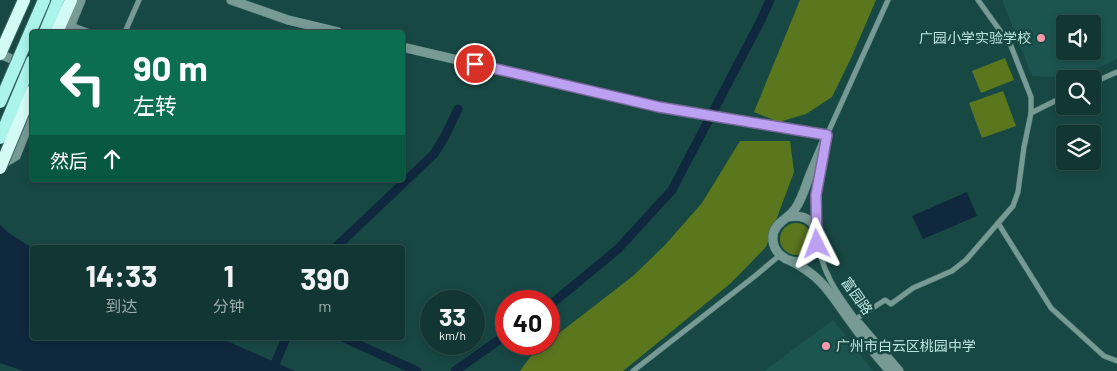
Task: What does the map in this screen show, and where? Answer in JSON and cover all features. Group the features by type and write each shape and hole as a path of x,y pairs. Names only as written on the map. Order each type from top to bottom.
{"highway":[{"path":"0,54 24,0"},
{"path":"58,30 71,0"},
{"path":"0,168 30,96"}],"main road":[{"path":"31,30 44,0"},
{"path":"45,30 58,0"},
{"path":"0,100 30,32"},
{"path":"0,138 30,66"}],"street":[{"path":"0,40 18,0"},
{"path":"69,29 81,0"},
{"path":"126,30 139,0"},
{"path":"231,0 288,20 330,30"},
{"path":"788,217 801,217 808,220 814,226 818,235 817,244 810,256 802,260 789,260 780,255 774,247 773,234 778,224 788,217 799,202 888,0"},
{"path":"856,319 885,300 891,304 913,288 952,271 966,260 1013,206 1018,192 1031,113 1030,97 1011,46 978,0"},
{"path":"405,48 649,105 827,135"},
{"path":"0,54 30,67"},
{"path":"1101,79 1117,72"},
{"path":"0,100 17,102 30,99"},
{"path":"1031,113 1056,100"},
{"path":"0,161 6,162 16,156 30,121"},
{"name":"富园路","path":"827,135 816,195 820,253 827,276 856,319 899,371"},
{"path":"998,222 1051,308 1104,356 1117,361"},
{"path":"633,371 780,255"},
{"name":"富园路","path":"789,260 812,274 825,285 865,342 890,371"}],"shaded area":[{"name":"广园小学实验学校","path":"1002,0 1117,0 1117,59 1094,70 1056,70 1056,77 1032,76"},
{"name":"广州市白云区桃园中学","path":"833,320 873,371 764,371"}],"green space":[{"path":"800,0 876,0 832,97 806,114 779,122 754,112"},
{"path":"1005,58 1014,80 981,93 972,71"},
{"path":"1003,91 1016,126 982,138 969,103"},
{"path":"740,141 790,141 794,172 766,247 731,283 623,371 520,371 532,355 560,355 560,332 633,276 665,245 702,203"},
{"path":"796,223 802,224 807,228 811,233 811,245 807,250 802,254 796,255 790,254 785,250 781,245 780,239 781,233 785,228 790,224"}],"water":[{"path":"967,192 977,216 923,239 912,216"},
{"path":"0,225 30,247 30,340 225,340 295,371 24,371 0,363"}],"waterway":[{"path":"560,297 618,249 672,190 770,0"},
{"path":"405,182 434,154 458,109"},
{"path":"338,245 405,182"},
{"path":"272,371 285,340"},
{"path":"348,340 417,371"},
{"path":"455,371 495,343"}],"place":[{"name":"广园小学实验学校","path":"1041,38"},
{"name":"广州市白云区桃园中学","path":"826,346"}],"route":[{"path":"475,64 659,107 827,135 816,195 817,244"}]}
